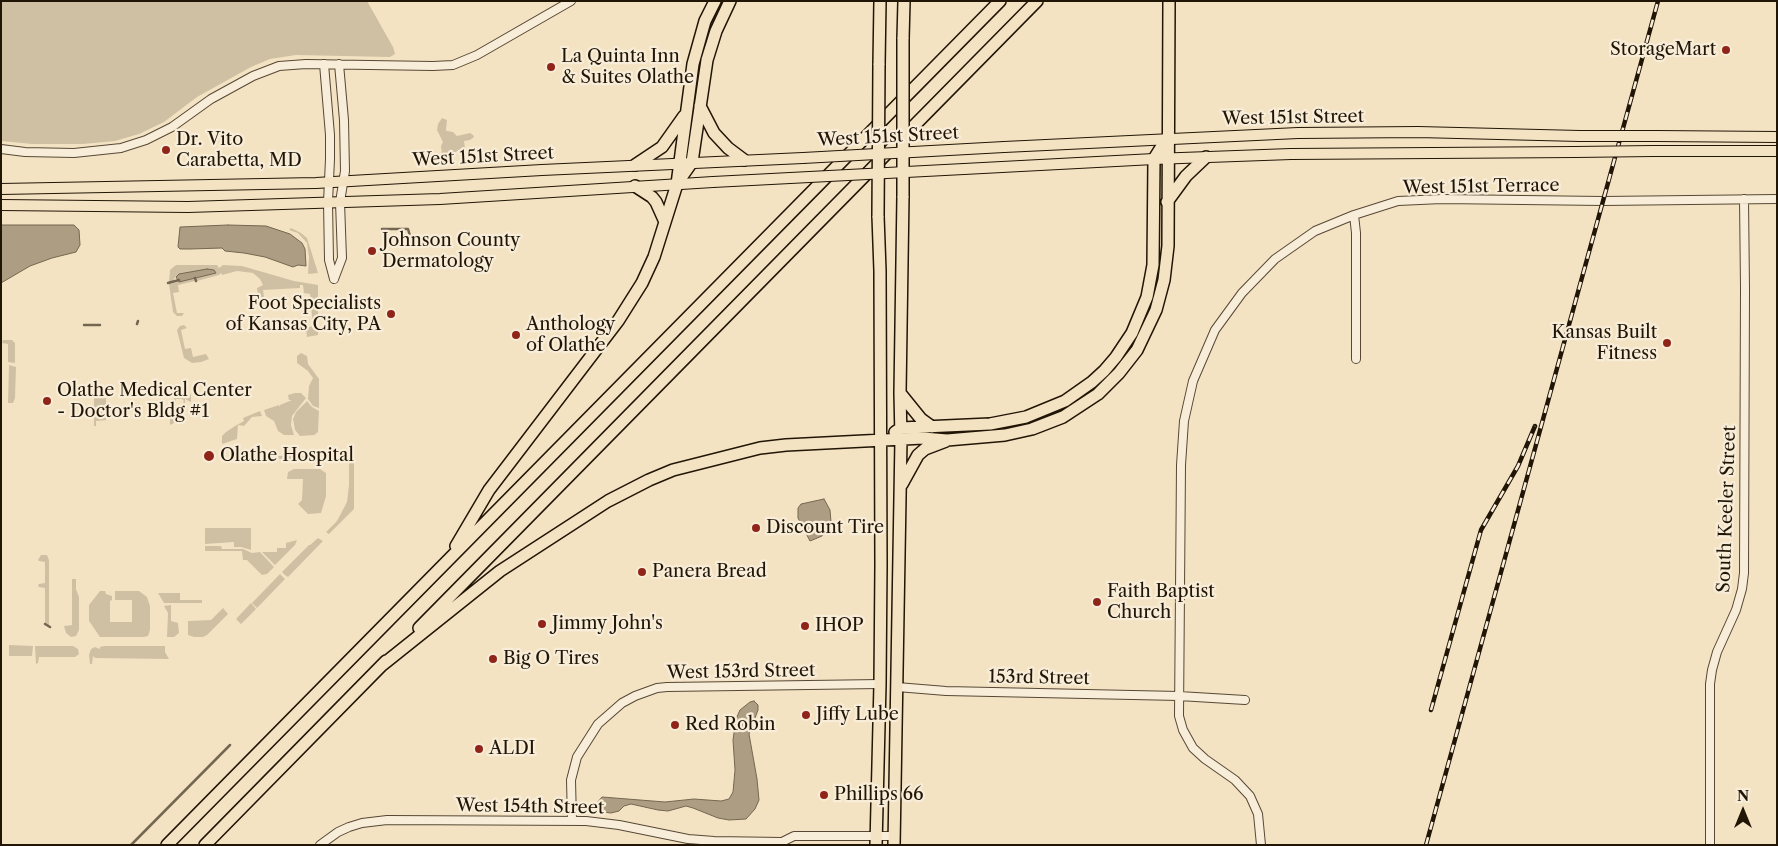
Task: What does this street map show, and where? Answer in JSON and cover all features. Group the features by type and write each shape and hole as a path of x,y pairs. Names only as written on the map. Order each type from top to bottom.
{"highway":[{"path":"446,562 489,490 630,303 654,257 677,184 697,43 715,1"},
{"path":"677,184 692,162 710,45 720,19 730,1"},
{"path":"876,840 880,684 880,271 878,216 880,1"},
{"path":"894,840 901,487 900,393 904,1"},
{"path":"168,845 1000,1"},
{"path":"205,845 1037,1"},
{"path":"901,434 947,440 1020,433 1047,424 1086,403 1120,373 1144,337 1161,295 1166,265 1169,1"},
{"path":"700,106 714,133 728,148 744,160"},
{"path":"635,165 662,146 686,112"},
{"path":"381,666 500,571 608,501 673,470 760,448 880,440 932,427 1009,421 1046,410 1079,391 1098,376 1116,357 1132,333 1141,314 1151,281 1154,243 1154,159 1167,138"},
{"path":"1167,202 1186,176 1206,157"},
{"path":"635,186 652,197 665,222"},
{"path":"900,393 921,419 932,427"},
{"path":"901,487 918,455 947,440"}],"main road":[{"name":"West 151st Street","path":"1,189 329,183 692,162 1298,133 1418,132 1580,136 1777,137"},
{"name":"West 151st Street","path":"1,205 188,207 440,198 1167,158 1336,153 1777,151"}],"street":[{"path":"1,149 25,152 74,153 121,148 146,140 172,127 202,104 272,67 291,64 439,66 459,63 477,55 571,1"},
{"path":"324,64 330,135 329,260 334,279 342,258 340,202 344,182 344,120 339,64"},
{"name":"South Keeler Street","path":"1710,845 1710,703 1712,670 1717,652 1736,610 1744,573 1744,198"},
{"name":"West 151st Terrace","path":"1261,845 1258,814 1250,796 1235,780 1193,748 1183,730 1179,716 1181,465 1184,421 1193,381 1215,330 1248,286 1275,259 1315,231 1354,215 1398,201 1442,199 1603,201 1777,199"},
{"path":"1354,215 1356,233 1356,359"},
{"name":"West 153rd Street","path":"572,821 571,780 577,757 598,724 622,702 635,696 657,688 667,687 880,684"},
{"name":"153rd Street","path":"897,687 946,691 1179,696"},
{"path":"1179,696 1245,700"},
{"name":"West 154th Street","path":"320,845 338,832 362,823 387,820 586,821 688,838 723,841 785,843 794,836 894,840"}],"shaded area":[{"path":"1,1 367,1 393,47 395,54 390,57 296,55 270,59 251,67 197,97 164,122 139,134 115,141 83,144 32,144 1,141"},
{"path":"442,118 447,120 447,131 453,132 457,136 470,133 473,135 474,137 470,140 464,141 465,148 453,153 442,154 441,146 443,142 437,130"},
{"path":"1,225 74,225 79,230 80,245 76,252 30,266 1,283"},
{"path":"266,226 290,234 302,243 305,249 306,266 298,265 293,267 265,257 225,251 222,248 180,249 178,247 180,227"},
{"path":"291,228 307,238 318,273 308,274 309,257 307,243 298,233 289,230"},
{"path":"176,265 217,265 219,268 223,265 242,266 294,281 318,285 318,335 307,337 306,328 313,326 310,294 304,293 303,285 300,285 300,288 263,290 264,297 261,297 258,296 257,288 263,285 260,279 253,273 237,271 222,275 221,273 197,281 196,278 216,273 214,270 207,269 179,274 173,281 169,282 170,270"},
{"path":"207,269 214,270 216,273 179,282 176,277 179,274"},
{"path":"194,278 195,281 178,285 179,292 173,293 177,313 184,313 182,316 177,316 173,312 169,284"},
{"path":"184,325 187,328 181,330 185,349 191,348 193,357 206,354 209,359 192,363 184,358 177,330 180,326"},
{"path":"3,340 12,340 15,343 15,363 8,362 8,344 2,343"},
{"path":"301,353 307,356 308,364 319,379 319,408 313,406 308,399 309,386 313,378 308,371 297,363 297,356"},
{"path":"9,365 16,367 15,398 13,403 8,403"},
{"path":"191,393 191,402 185,399 185,403 183,403 182,399 176,399 175,421 170,425 170,417 173,414 169,401 175,398 189,398"},
{"path":"301,393 306,398 292,416 291,425 294,435 284,435 278,431 274,421 266,416 264,410 279,405 280,407 280,405 292,400 289,400 288,395"},
{"path":"94,398 106,398 106,420 108,420 96,421 96,426 94,426"},
{"path":"307,401 319,411 318,432 314,435 300,436 295,430 293,419 296,412"},
{"path":"260,411 262,416 252,417 244,426 238,425 237,439 222,444 222,436 226,432 244,421 243,418"},
{"path":"231,450 244,450 255,456 314,456 314,459 231,459"},
{"path":"349,461 354,462 354,509 329,534 326,532 337,521 347,502"},
{"path":"294,469 320,469 326,473 326,496 321,513 308,514 298,504 302,500 303,479 287,479 288,472"},
{"path":"824,499 830,510 831,522 822,536 810,541 798,518 798,508 801,504"},
{"path":"205,528 251,528 251,550 234,547 234,542 205,544"},
{"path":"318,538 323,541 288,577 285,575 282,572"},
{"path":"297,540 295,545 275,565 262,552 277,552 277,548 286,548 286,543"},
{"path":"205,546 221,546 222,549 243,549 252,553 260,552 274,567 267,574 262,575 247,560 243,560 242,551 205,551"},
{"path":"41,555 47,555 49,560 49,626 45,624 45,588 38,585 45,583 45,562 38,560"},
{"path":"280,574 285,579 257,608 252,603"},
{"path":"72,579 76,579 76,589 79,597 79,630 76,636 71,637 66,633 64,626 72,625"},
{"path":"100,591 105,591 106,594 112,596 110,601 110,622 132,622 132,600 115,600 115,591 139,591 147,597 150,606 150,630 148,636 100,637 89,621 89,605"},
{"path":"158,593 180,593 180,600 202,600 202,603 164,603"},
{"path":"251,603 256,609 241,624 236,619"},
{"path":"171,605 171,621 178,623 179,633 174,637 167,637 168,613 164,606"},
{"path":"223,608 228,614 207,635 194,637 188,635 188,621 211,620"},
{"path":"9,645 33,646 32,656 9,656"},
{"path":"35,646 73,646 78,649 79,654 75,657 39,657 36,664"},
{"path":"165,646 165,652 169,659 95,658 93,656 92,664 90,664 89,655 91,649 95,647 100,649 100,647"},
{"path":"754,701 758,705 758,710 749,734 759,800 755,809 746,819 729,820 718,818 686,806 668,811 631,804 624,806 619,811 603,812 597,803 602,797 665,802 694,799 721,801 729,799 733,792 735,770 733,740 736,719 740,710"}],"waterway":[{"path":"382,229 408,229 410,236"},
{"path":"168,283 179,280"},
{"path":"84,325 100,325"},
{"path":"45,624 50,627"},
{"path":"131,845 230,745"}],"railway":[{"path":"1426,845 1658,1"},
{"path":"1431,710 1481,530 1518,466 1535,426"}],"place":[{"name":"StorageMart","path":"1726,50"},
{"name":"La Quinta Inn & Suites Olathe","path":"551,67"},
{"name":"Dr. Vito Carabetta, MD","path":"166,150"},
{"name":"Johnson County Dermatology","path":"372,251"},
{"name":"Foot Specialists of Kansas City, PA","path":"391,314"},
{"name":"Anthology of Olathe","path":"516,335"},
{"name":"Kansas Built Fitness","path":"1667,343"},
{"name":"Olathe Medical Center - Doctor's Bldg #1","path":"47,401"},
{"name":"Olathe Hospital","path":"209,456"},
{"name":"Discount Tire","path":"756,528"},
{"name":"Panera Bread","path":"642,572"},
{"name":"Faith Baptist Church","path":"1097,602"},
{"name":"Jimmy John's","path":"542,624"},
{"name":"IHOP","path":"805,626"},
{"name":"Big O Tires","path":"493,659"},
{"name":"Jiffy Lube","path":"806,715"},
{"name":"Red Robin","path":"675,725"},
{"name":"ALDI","path":"479,749"},
{"name":"Phillips 66","path":"824,795"}]}
